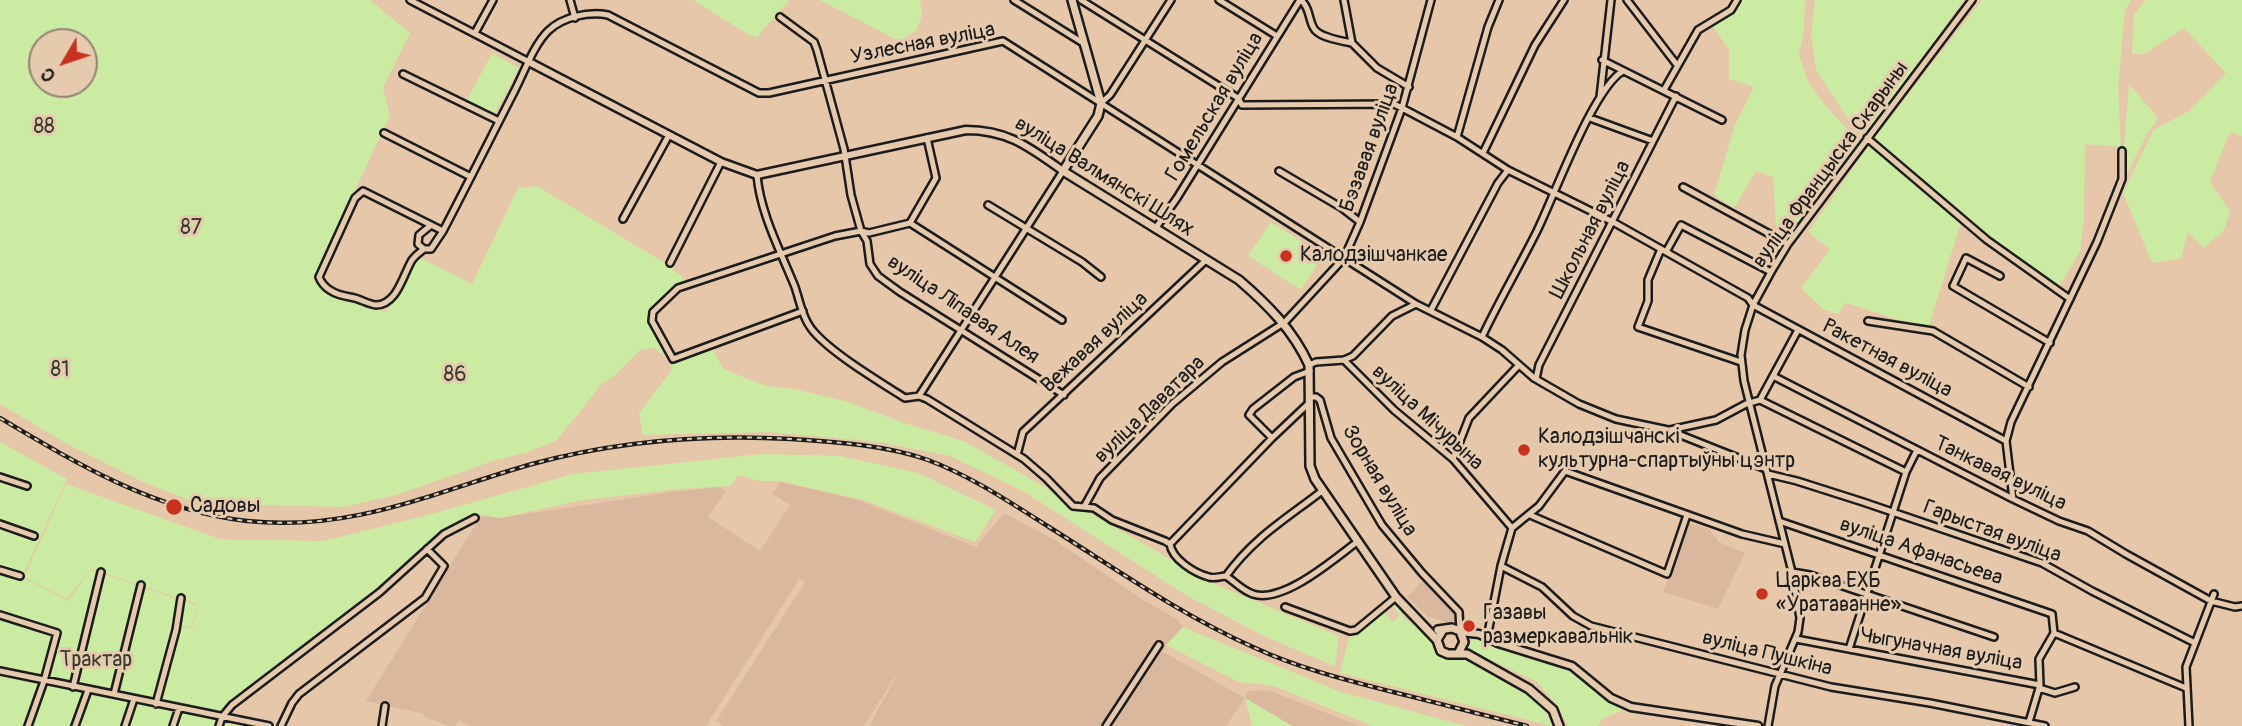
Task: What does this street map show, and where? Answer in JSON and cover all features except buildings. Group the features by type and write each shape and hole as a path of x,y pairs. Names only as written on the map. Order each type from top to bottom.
{"main road":[{"path":"1063,171 1098,116 1101,103 1072,0"},
{"name":"вуліца Валмянскі Шлях","path":"1063,171 1239,280 1258,295 1303,351 1309,368"},
{"path":"1309,368 1310,466 1322,491 1396,597 1427,628 1437,640 1439,648 1444,653 1452,654 1463,648"},
{"path":"1427,628 1443,631 1452,628 1461,632 1463,648"},
{"path":"1437,640 1443,631"},
{"path":"1463,648 1538,695 1553,710 1559,726"}],"street":[{"path":"410,0 424,3 529,62 722,162 757,175 757,187 781,253 803,311 816,334 859,368 905,398 919,396 938,405 1017,455 1046,478 1069,504 1076,508 1094,508 1112,520 1171,544"},
{"path":"475,33 493,0"},
{"path":"570,0 575,18"},
{"path":"1014,0 1083,43"},
{"path":"1081,0 1238,98 1242,106"},
{"path":"1101,103 1110,95 1171,0"},
{"path":"1219,0 1277,36"},
{"path":"1300,0 1308,9 1313,28 1318,33 1352,43 1377,68 1409,87"},
{"name":"Гомельская вуліца","path":"1155,229 1300,0"},
{"path":"1344,0 1352,43"},
{"name":"Бэзавая вуліца","path":"1283,323 1344,258 1402,108 1431,0"},
{"path":"1457,137 1488,27 1499,0"},
{"path":"1483,153 1535,45 1564,0"},
{"path":"1599,100 1611,0"},
{"path":"1627,0 1677,65"},
{"path":"1664,90 1698,30 1731,10 1737,0"},
{"name":"вуліца Францыска Скарыны","path":"1768,726 1779,674 1796,639 1800,618 1792,572 1749,403 1741,362 1744,337 1753,305 1788,244 1972,0"},
{"name":"Узлесная вуліца","path":"424,249 431,249 443,231 529,62 550,29 575,18 594,13 608,15 759,93 826,81 1003,41 1416,304 1482,337 1536,379 1579,404 1616,419 1668,430"},
{"name":"вуліца Ліпавая Алея","path":"780,17 814,42 845,156 851,195 861,231 867,241 870,264 878,276 1064,395"},
{"path":"1602,60 1722,120"},
{"path":"1482,337 1599,100 1615,76 1623,71"},
{"path":"403,74 499,121"},
{"name":"Школьная вуліца","path":"1536,379 1539,365 1676,96"},
{"path":"1233,106 1394,104 1402,108"},
{"name":"Ракетная вуліца","path":"1402,108 1457,137 1508,170 1613,222 1748,298 1753,305 1798,330 2006,441"},
{"path":"1590,118 1654,141"},
{"name":"вуліца Валмянскі Шлях","path":"757,175 966,130 986,130 1003,134 1063,171"},
{"path":"384,133 471,177"},
{"path":"623,219 669,135"},
{"path":"803,311 673,359 652,321 653,312 678,288 835,236 861,231 869,233 910,223 936,178 927,138"},
{"path":"1867,138 1987,240 2070,299"},
{"path":"2013,499 2006,441 2011,422 2050,343 2122,179 2122,150"},
{"path":"670,263 722,162"},
{"path":"1431,310 1498,183 1508,170"},
{"path":"919,396 1063,171"},
{"path":"1279,171 1342,208 1360,222"},
{"path":"1683,187 1788,244"},
{"path":"430,226 419,235 418,244 424,249 413,258 393,296 383,304 371,305 360,298 330,291 321,283 319,277 355,198 363,191 443,231"},
{"path":"988,205 1101,277"},
{"path":"910,223 1062,320"},
{"path":"1741,362 1638,327 1648,301 1648,280 1681,225 1770,272"},
{"path":"2000,276 1966,258 1953,286 2050,343"},
{"name":"Вежавая вуліца","path":"1017,455 1023,432 1206,260"},
{"path":"1344,360 1362,348 1392,316 1416,304"},
{"path":"1868,321 1933,331 2029,387"},
{"name":"вуліца Даватара","path":"1084,507 1100,478 1172,404 1222,362 1283,323"},
{"path":"1760,400 1798,330"},
{"name":"вуліца Мічурына","path":"1309,368 1316,362 1344,360 1394,410 1453,459 1512,528"},
{"path":"1453,459 1469,418 1519,365"},
{"path":"1525,370 1539,365"},
{"path":"1272,438 1249,415 1253,409 1309,368"},
{"name":"Танкавая вуліца","path":"1774,377 2059,522 2088,531 2211,601"},
{"name":"Зорная вуліца","path":"1310,400 1316,397 1320,400 1331,438 1386,531 1459,612 1460,620"},
{"path":"1310,400 1171,544 1171,552 1186,565 1210,578 1226,576 1250,593 1263,596 1293,586 1357,542"},
{"path":"1668,430 1709,422 1760,400 1906,472"},
{"name":"Гарыстая вуліца","path":"1668,430 1767,472 2042,563 2195,643"},
{"path":"1849,649 1906,472 1917,450"},
{"path":"1487,638 1501,566 1512,528 1539,506 1564,471 1742,534 1785,544"},
{"path":"0,477 27,486"},
{"path":"1226,576 1256,539 1322,491"},
{"path":"1530,515 1667,574 1687,515"},
{"path":"219,726 222,717 232,705 380,592 444,534 475,518"},
{"name":"вуліца Афанасьева","path":"1779,521 2052,614 2054,633"},
{"path":"0,524 34,536"},
{"path":"281,726 299,694 425,598 444,566 427,549"},
{"name":"вуліца Пушкіна","path":"1501,566 1542,587 1573,616 1591,626 1831,687 2045,726"},
{"path":"0,570 20,576"},
{"path":"73,687 101,572"},
{"path":"1792,572 1867,593 1994,637"},
{"path":"114,694 141,585"},
{"path":"2189,726 2186,667 2214,594"},
{"path":"1285,607 1350,631 1356,630 1396,597"},
{"path":"156,704 176,630 181,598"},
{"path":"2211,601 2235,607 2242,606"},
{"path":"0,615 57,633 28,726"},
{"path":"1460,620 1461,632 1479,635 1562,662 1584,674 1611,698 1631,707 1758,726"},
{"path":"1452,628 1460,620"},
{"path":"2029,722 2039,687 2039,659 2054,633 2186,688"},
{"path":"1463,648 1471,635"},
{"name":"Чыгуначная вуліца","path":"1796,639 2039,687 2055,693 2075,687"},
{"path":"1106,726 1159,645"},
{"path":"0,671 269,726"},
{"path":"75,726 88,690"},
{"path":"125,726 134,699"},
{"path":"382,726 385,706"},
{"path":"173,726 179,708"}],"shaded area":[{"path":"780,482 858,500 976,547 1004,513 1053,539 1175,618 1183,627 1163,652 1245,698 1226,726 873,726 870,724 902,666 864,726 723,726 716,721 805,582 800,578 706,726 470,726 459,720 455,726 448,726 423,716 424,714 366,701 481,516 500,518 720,487 726,491 708,517 760,551 790,505 773,494"},
{"path":"1689,523 1709,529 1719,542 1745,553 1718,609 1663,592"},
{"path":"1423,580 1458,616 1452,624 1427,616 1407,597"},
{"path":"1268,690 1360,726 1292,726 1245,698 1248,691"}],"green space":[{"path":"0,0 370,0 410,33 383,88 390,115 313,281 331,293 386,312 417,259 423,259 472,284 518,188 537,186 668,265 687,281 651,310 650,321 670,356 666,357 655,348 640,350 602,384 557,440 399,494 344,507 216,504 189,500 141,481 67,444 0,404"},
{"path":"693,0 789,0 757,37 751,36"},
{"path":"820,0 920,0 922,15 917,30 899,41"},
{"path":"1741,0 1805,0 1804,32 1799,54 1808,82 1827,108 1860,142 1786,238 1776,226 1773,177 1756,171 1734,208 1714,195 1735,125 1754,87 1729,79 1729,50 1712,25 1736,10"},
{"path":"1815,0 1964,0 1867,134 1853,126 1816,70 1811,34"},
{"path":"1982,0 2131,0 2125,10 2118,89 2121,147 2085,144 2084,218 2080,252 2058,288 1979,230 1873,139"},
{"path":"2145,0 2242,0 2242,136 2230,132 2210,182 2230,211 2224,230 2204,248 2188,232 2181,258 2152,263 2123,193 2153,130 2189,111 2226,73 2184,28 2144,54 2132,54 2134,15"},
{"path":"492,53 519,68 494,115 467,100"},
{"path":"2129,84 2158,118 2128,172 2122,172"},
{"path":"1870,144 1961,222 1928,329 1846,303 1838,314 1824,310 1801,288 1830,249 1808,232"},
{"name":"Калодзішчанкае","path":"1271,222 1323,255 1301,290 1248,256"},
{"path":"712,348 723,369 766,386 794,389 848,402 966,442 1212,583 1339,636 1335,666 1268,638 1189,597 1023,491 950,456 879,442 768,432 643,435 639,413 672,370 671,362"},
{"name":"Трактар","path":"0,442 67,479 22,577 68,601 91,570 198,606 191,626 174,629 154,705 261,726 0,726"},
{"path":"762,454 840,456 918,473 996,510 975,542 863,500 780,481 759,481 738,475 731,486 583,500 500,518 482,515 462,518 395,576 218,714 157,700 176,630 192,627 199,605 91,569 67,599 24,577 66,484 220,539 323,541 573,474"},
{"path":"1395,602 1405,620 1428,633 1436,646 1463,656 1537,701 1552,726 1340,673 1349,638 1383,612 1393,622 1400,615 1391,604"},
{"path":"1183,627 1341,692 1466,726 1373,726 1274,686 1239,682 1166,645"},
{"path":"1473,638 1570,669 1623,710 1603,719 1597,726 1568,726 1557,705 1537,682 1471,651 1468,645"},
{"path":"1245,698 1292,726 1252,726"}],"railway":[{"path":"0,418 88,468 149,496 213,516 286,523 358,515 564,456 661,441 791,439 895,451 944,466 975,482 1174,606 1270,654 1340,678 1527,726"}],"place":[{"name":"Калодзішчанкае","path":"1286,256"},
{"name":"Калодзішчанскі культурна-спартыўны цэнтр","path":"1524,450"},
{"name":"Садовы","path":"174,507"},
{"name":"Царква ЕХБ «Уратаванне»","path":"1762,594"},
{"name":"Газавы размеркавальнік","path":"1469,626"}],"park label":[{"name":"88","path":"44,128"},
{"name":"87","path":"191,229"},
{"name":"81","path":"60,371"},
{"name":"86","path":"455,376"}]}
